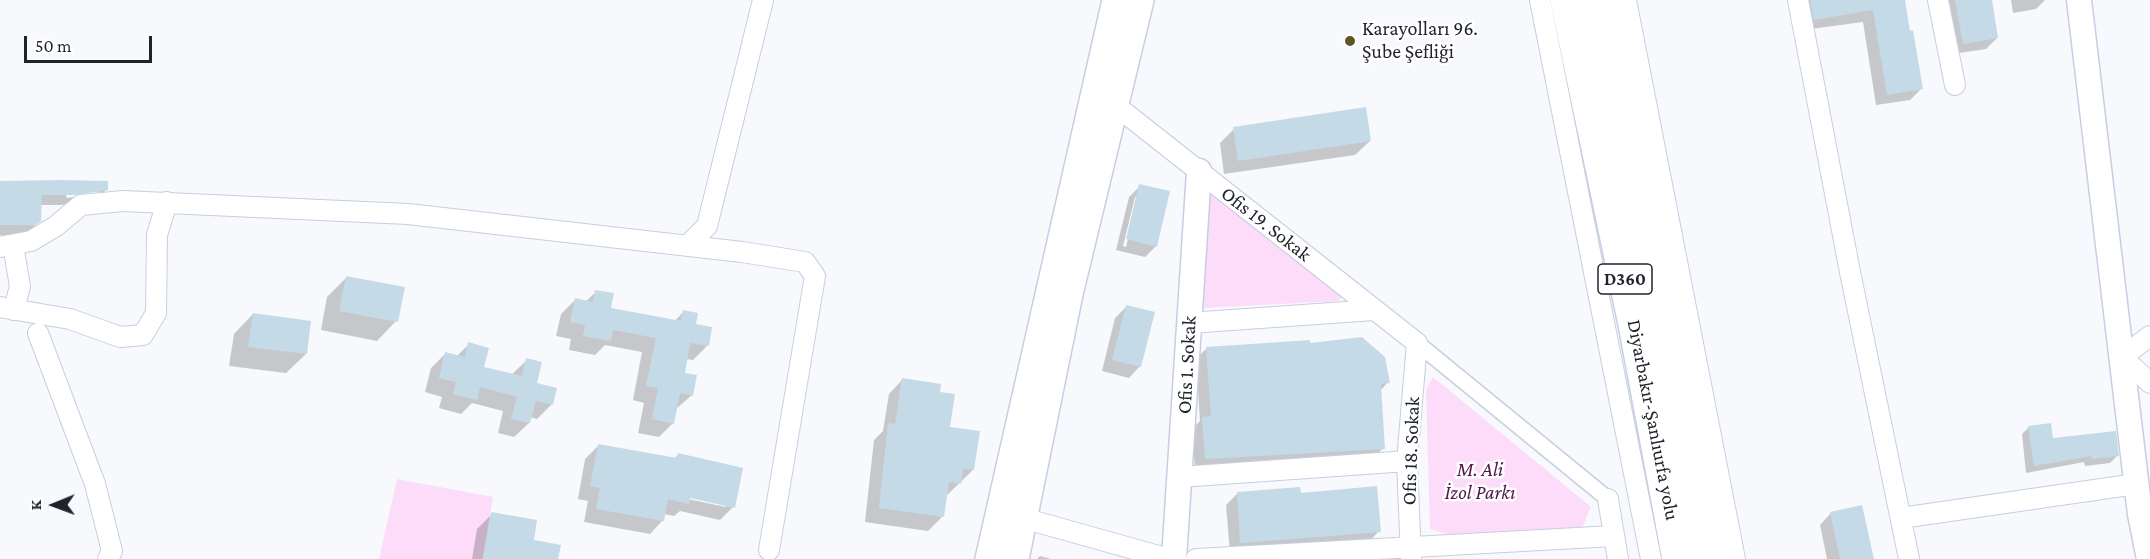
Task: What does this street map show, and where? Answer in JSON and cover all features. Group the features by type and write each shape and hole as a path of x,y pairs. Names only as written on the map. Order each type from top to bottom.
{"highway":[{"name":"Diyarbakır-Şanlıurfa yolu","path":"1567,0 1635,324 1679,559"},
{"name":"Diyarbakır-Şanlıurfa yolu","path":"1600,0 1710,559"}],"main road":[{"path":"989,559 1116,0"},
{"path":"1015,559 1069,294 1140,0"}],"street":[{"path":"713,249 707,226 763,0"},
{"path":"1540,0 1651,559"},
{"path":"1626,0 1736,559"},
{"path":"1798,0 1850,272 1909,559"},
{"path":"1938,0 1955,85"},
{"path":"2079,0 2136,484 2149,559"},
{"name":"Ofis 19. Sokak","path":"1115,105 1417,343"},
{"name":"Ofis 1. Sokak","path":"1174,559 1199,171"},
{"path":"12,310 20,286 7,246 31,241 81,205 123,201 408,214 713,249 805,262 815,276 770,556"},
{"path":"12,310 69,319 120,337 143,335 156,313 157,235 166,202"},
{"path":"687,246 707,226"},
{"path":"12,310 38,333 95,484 111,556"},
{"path":"1189,323 1374,310"},
{"path":"38,333 51,316"},
{"path":"2122,357 2150,336"},
{"path":"1417,343 1608,499 1612,536 1618,559"},
{"name":"Ofis 18. Sokak","path":"1411,553 1407,461 1417,343"},
{"path":"2122,357 2150,383"},
{"path":"1180,477 1407,461"},
{"path":"1901,518 2136,484"},
{"path":"1023,519 1169,559"},
{"path":"1196,559 1411,553 1612,536"}],"green space":[{"path":"1214,189 1346,293 1338,301 1202,308 1210,195"},
{"name":"M. Ali İzol Parkı","path":"1433,377 1591,507 1582,528 1450,535 1430,529 1426,390"},
{"path":"397,479 493,497 482,559 379,559"}],"building":[{"path":"1810,0 1905,0 1910,31 1913,30 1923,89 1887,95 1873,10 1814,20"},
{"path":"1955,0 1992,0 1998,38 1963,44"},
{"path":"1366,107 1371,141 1238,161 1233,127"},
{"path":"0,181 108,181 108,190 74,195 42,195 41,221 35,225 0,225"},
{"path":"1139,184 1170,191 1157,247 1126,239"},
{"path":"346,276 405,287 398,322 339,311"},
{"path":"595,290 614,293 611,308 681,321 683,310 698,313 696,324 712,327 709,346 690,343 685,373 697,375 693,396 680,393 674,424 652,419 658,388 646,386 656,338 613,330 611,341 583,336 585,325 570,322 575,298 593,302"},
{"path":"1126,305 1155,312 1141,367 1112,360"},
{"path":"253,313 311,321 307,354 248,347"},
{"path":"1362,337 1385,357 1390,383 1381,384 1385,449 1205,459 1202,417 1211,416 1206,347 1310,340 1310,343"},
{"path":"468,342 489,348 484,367 522,376 526,358 542,362 537,383 557,388 553,405 536,401 530,423 511,419 517,397 480,387 477,400 453,394 456,382 439,378 445,352 465,357"},
{"path":"902,378 941,384 940,392 955,394 950,427 980,431 974,470 963,469 961,484 949,482 944,517 879,508 888,423 895,424"},
{"path":"2051,423 2053,438 2116,431 2119,456 2092,459 2091,456 2034,466 2028,426"},
{"path":"598,444 677,458 678,453 743,468 735,508 690,498 689,504 668,499 664,521 596,509 600,488 590,486"},
{"path":"1377,486 1381,532 1240,543 1237,492 1300,487 1301,493"},
{"path":"1862,505 1874,559 1840,559 1830,512"},
{"path":"491,512 537,520 534,540 561,545 558,559 483,559"}],"place":[{"name":"Karayolları 96. Şube Şefliği","path":"1350,41"}]}
